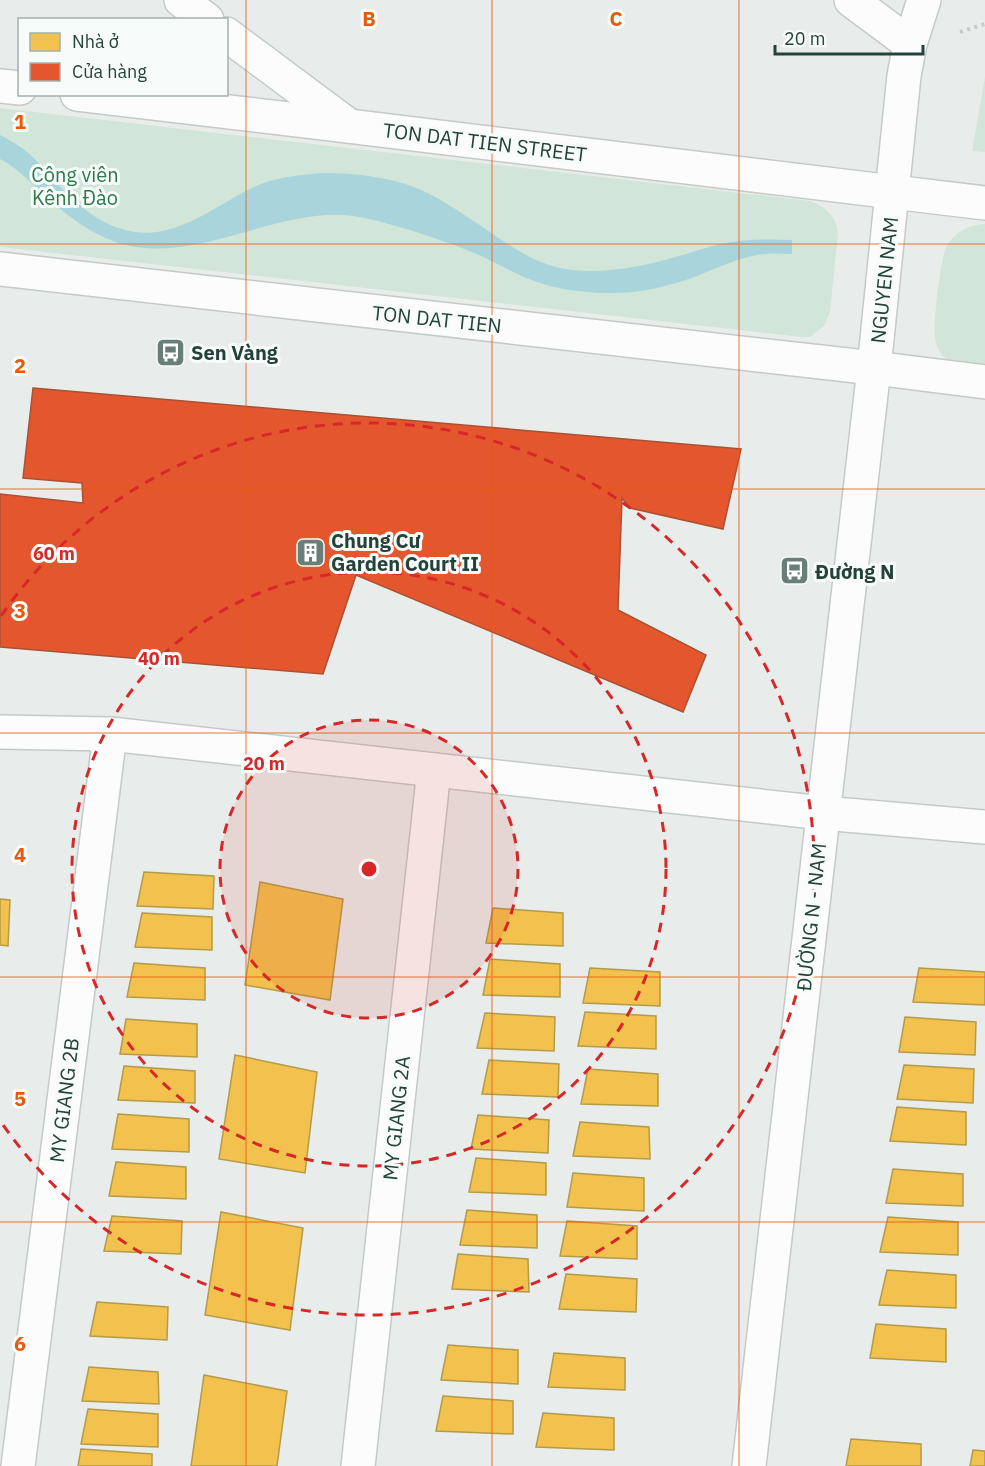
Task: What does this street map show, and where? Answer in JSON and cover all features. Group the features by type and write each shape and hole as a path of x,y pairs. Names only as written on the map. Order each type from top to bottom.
{"street":[{"path":"181,0 204,18"},
{"path":"851,0 910,44"},
{"path":"924,0 910,44 904,76 893,192 985,203"},
{"path":"228,36 348,126"},
{"path":"0,86 18,88"},
{"name":"TON DAT TIEN STREET","path":"94,96 893,192"},
{"name":"NGUYEN NAM","path":"874,368 893,192"},
{"name":"TON DAT TIEN","path":"0,269 985,382"},
{"name":"ĐƯỜNG N - NAM","path":"749,1466 874,368"},
{"path":"0,732 110,734 823,813 985,827"},
{"name":"MY GIANG 2B","path":"18,1466 110,734"},
{"name":"MY GIANG 2A","path":"358,1466 434,770"}],"green space":[{"path":"985,77 985,152 972,151"},
{"name":"Công viên Kênh Đào","path":"0,108 810,201 829,213 838,233 830,312 824,326 810,337 802,337 0,247"},
{"path":"985,224 985,371 962,366 946,359 937,347 935,331 940,277 947,246 954,236 963,230"}],"water":[{"path":"0,135 30,155 68,195 86,210 106,223 129,231 147,233 181,226 258,185 274,180 308,174 336,173 382,178 421,190 449,205 522,253 544,263 570,270 599,271 630,268 720,244 747,240 792,240 792,254 755,256 661,287 608,293 554,287 524,277 470,251 410,230 361,217 344,215 316,216 288,221 204,243 176,247 149,248 122,244 100,235 69,216 17,170 0,159"}],"building: Nhà ở":[{"path":"144,872 214,876 213,909 137,906"},
{"path":"260,882 343,899 330,1000 245,985"},
{"path":"0,899 10,900 8,946 0,945"},
{"path":"493,908 563,913 563,946 486,943"},
{"path":"142,913 212,917 212,950 135,947"},
{"path":"490,959 560,964 560,997 483,995"},
{"path":"134,963 205,968 205,1000 127,997"},
{"path":"590,968 660,972 660,1006 583,1003"},
{"path":"919,968 985,972 985,1005 913,1002"},
{"path":"585,1012 656,1016 656,1049 578,1046"},
{"path":"485,1013 555,1017 554,1051 477,1048"},
{"path":"905,1017 976,1022 975,1055 899,1052"},
{"path":"126,1019 197,1024 197,1057 120,1054"},
{"path":"235,1055 317,1072 305,1173 219,1159"},
{"path":"489,1060 559,1064 558,1097 482,1094"},
{"path":"904,1065 974,1069 973,1103 897,1099"},
{"path":"124,1066 195,1071 195,1103 118,1100"},
{"path":"588,1069 658,1074 658,1106 581,1104"},
{"path":"897,1107 966,1112 966,1145 890,1141"},
{"path":"118,1114 189,1119 189,1152 112,1149"},
{"path":"478,1115 549,1120 548,1153 471,1149"},
{"path":"580,1122 649,1127 650,1159 573,1156"},
{"path":"476,1158 546,1163 546,1195 469,1192"},
{"path":"116,1162 186,1167 186,1199 109,1196"},
{"path":"893,1169 963,1174 963,1206 886,1203"},
{"path":"573,1173 644,1178 644,1211 567,1207"},
{"path":"467,1210 537,1215 537,1248 460,1245"},
{"path":"221,1212 303,1228 290,1330 205,1315"},
{"path":"112,1216 182,1221 181,1254 104,1251"},
{"path":"888,1217 958,1222 958,1255 880,1252"},
{"path":"567,1221 637,1226 637,1259 560,1256"},
{"path":"458,1254 528,1259 529,1292 452,1289"},
{"path":"887,1270 956,1275 956,1308 879,1305"},
{"path":"566,1274 637,1279 636,1312 559,1309"},
{"path":"97,1302 168,1307 167,1340 90,1336"},
{"path":"876,1324 946,1329 946,1362 870,1358"},
{"path":"448,1345 518,1350 518,1384 441,1380"},
{"path":"554,1353 625,1358 625,1390 548,1387"},
{"path":"89,1367 158,1372 159,1404 82,1401"},
{"path":"204,1375 287,1391 277,1466 191,1466"},
{"path":"443,1396 513,1401 513,1434 436,1431"},
{"path":"88,1409 158,1414 158,1447 81,1444"},
{"path":"543,1413 614,1418 614,1450 536,1447"},
{"path":"851,1439 921,1444 921,1466 846,1466"},
{"path":"81,1449 152,1454 152,1466 78,1466"},
{"path":"973,1450 985,1451 985,1466 970,1466"}],"building: Cửa hàng":[{"name":"Chung Cư Garden Court II","path":"33,388 741,449 723,529 630,508 622,498 618,610 706,655 683,712 356,575 323,674 0,647 0,494 83,503 82,483 23,478"}],"place":[{"name":"Sen Vàng","path":"170,352"},
{"name":"Chung Cư Garden Court II","path":"310,552"},
{"name":"Đường N","path":"794,571"}]}
